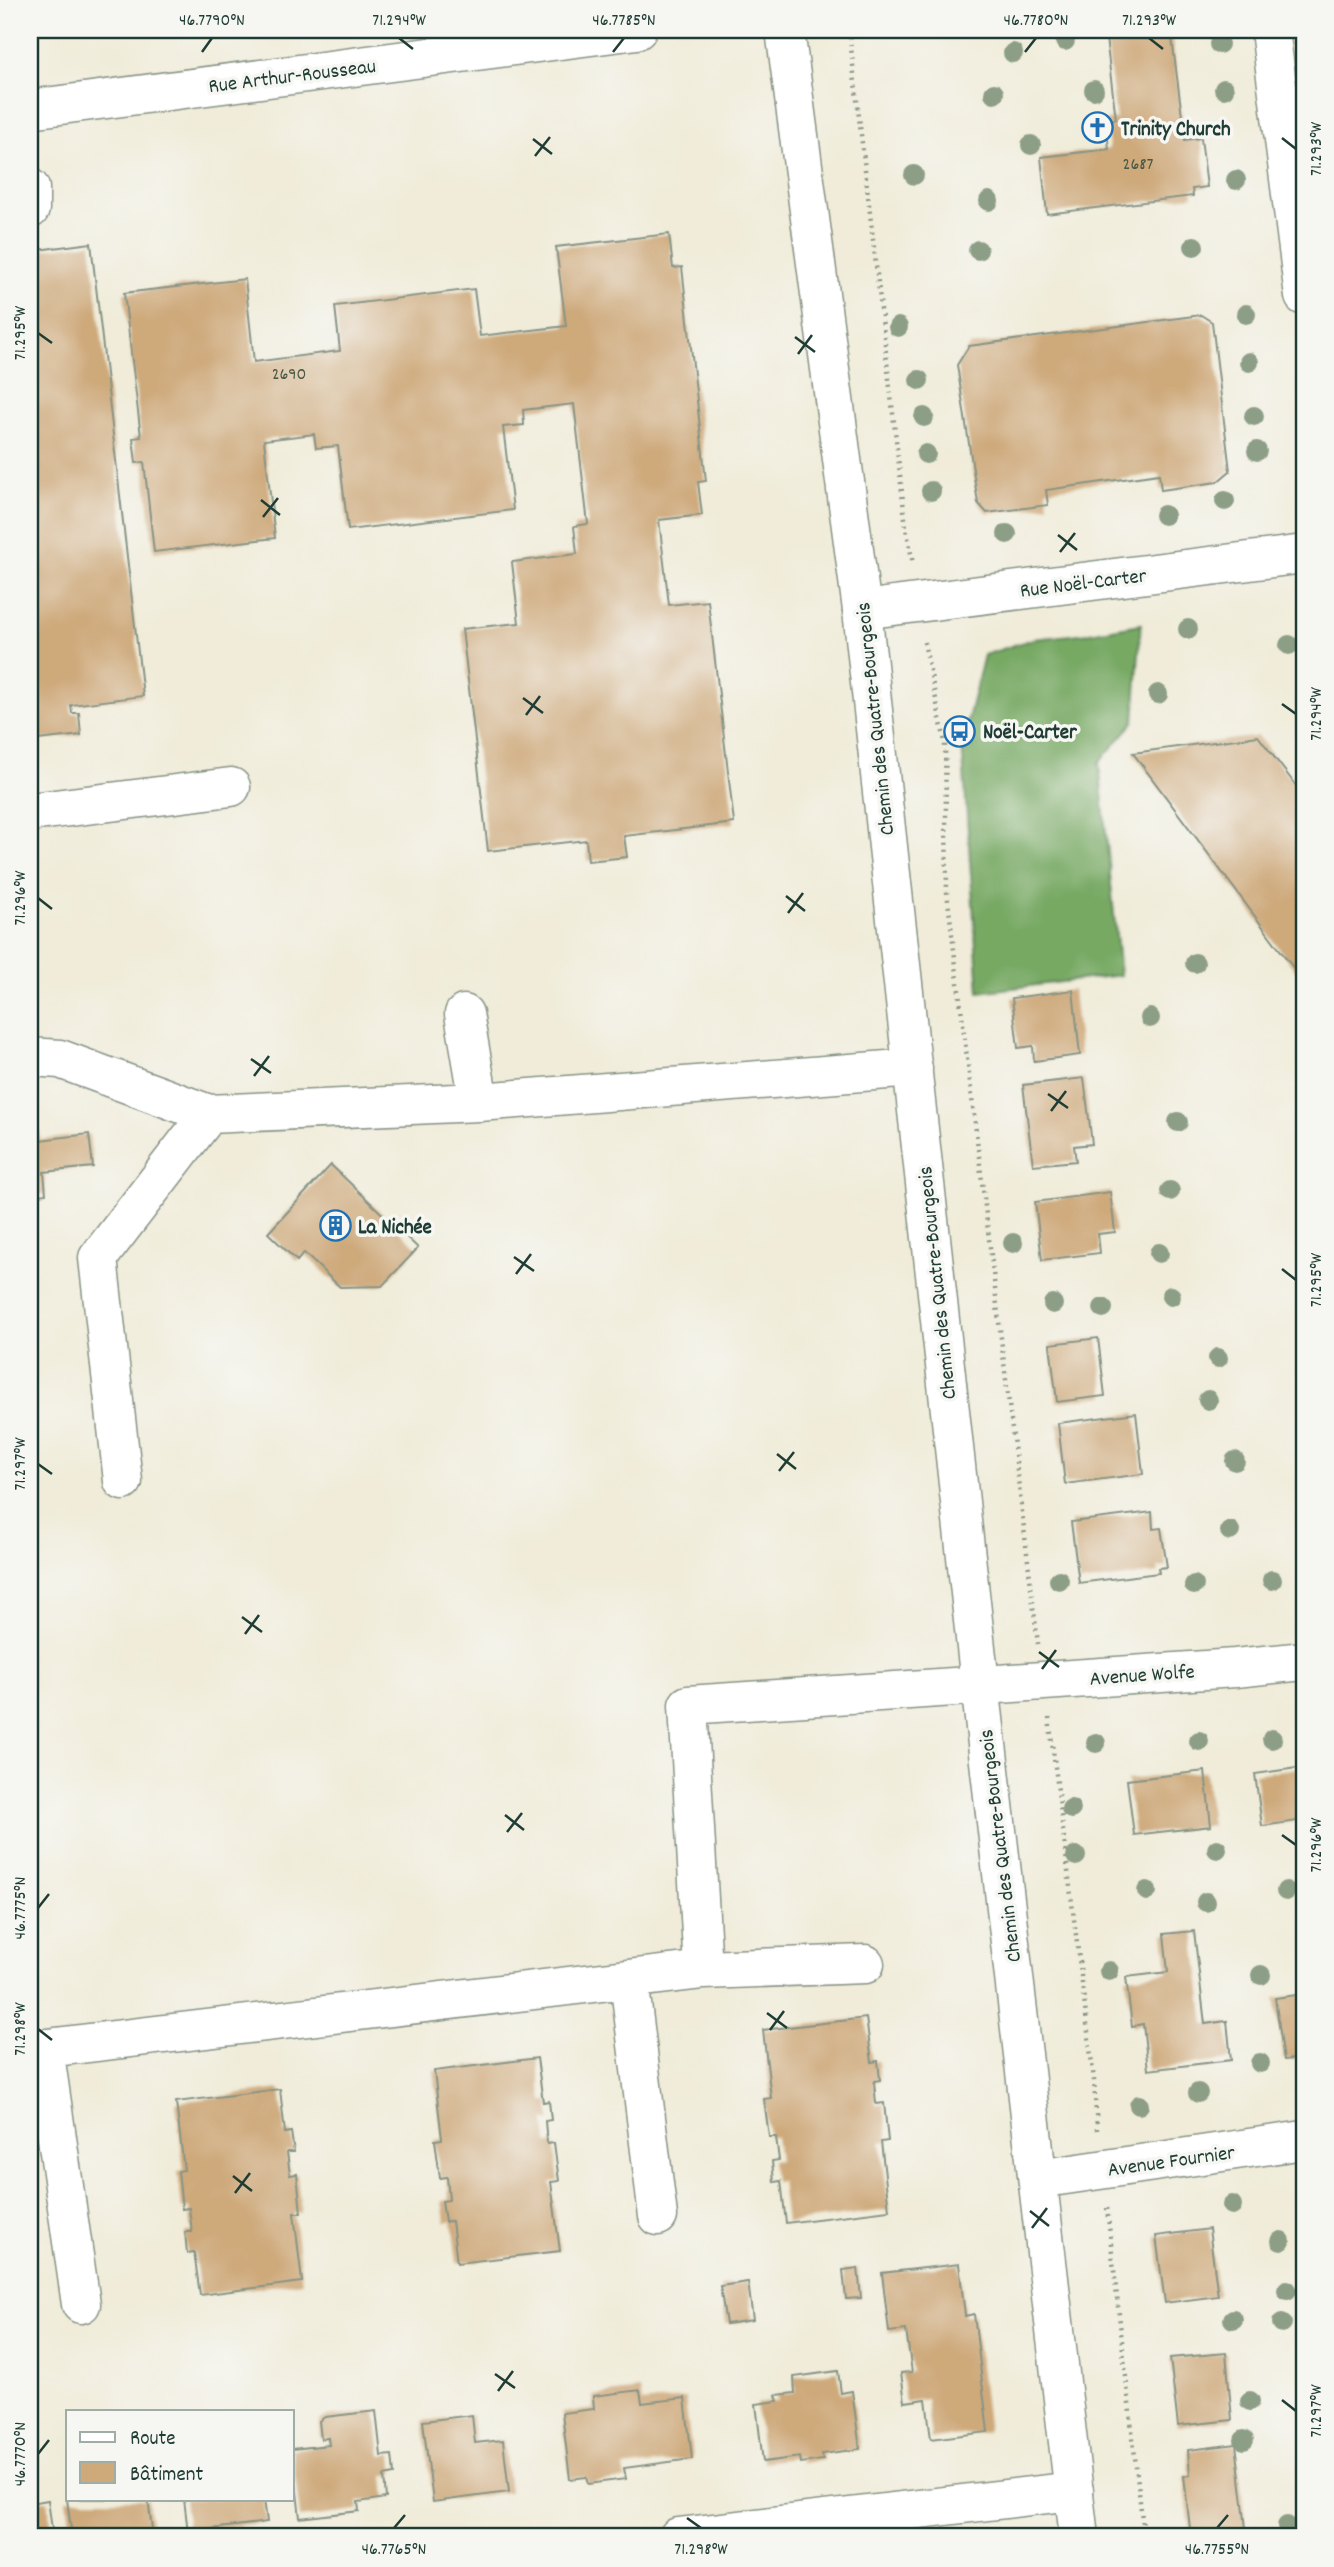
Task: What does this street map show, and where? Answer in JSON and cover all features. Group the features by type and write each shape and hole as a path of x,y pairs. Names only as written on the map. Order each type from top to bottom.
{"main road":[{"name":"Rue Arthur-Rousseau","path":"30,109 638,30"},
{"name":"Chemin des Quatre-Bourgeois","path":"785,30 862,610 1079,2537"},
{"path":"1283,45 1304,296"},
{"path":"30,188 30,209"},
{"name":"Rue Noël-Carter","path":"862,610 1304,554"},
{"path":"30,812 230,787"},
{"path":"464,1014 479,1102"},
{"path":"30,1057 60,1059 209,1114 479,1102 912,1068"},
{"path":"123,1481 98,1258 209,1114"},
{"name":"Avenue Wolfe","path":"703,1970 688,1705 1304,1661"},
{"path":"81,2304 37,2049 703,1970 865,1964"},
{"path":"629,1979 658,2216"},
{"name":"Avenue Fournier","path":"1038,2179 1304,2140"},
{"path":"678,2537 1074,2491"}],"path":[{"path":"849,30 906,527 913,566"},
{"path":"928,666 945,742 947,892 1035,1622"},
{"path":"1052,1746 1094,2080 1096,2123"},
{"path":"1107,2206 1144,2537"}],"green space":[{"path":"1141,624 1134,722 1099,762 1120,975 979,992 962,743 984,655 1033,639"}],"building":[{"path":"1105,30 1171,30 1185,140 1201,138 1207,187 1192,189 1193,196 1047,214 1041,157 1109,149 1106,120 1116,119"},
{"path":"669,234 673,268 682,267 706,481 698,482 702,515 659,520 669,605 708,601 734,823 624,836 627,857 588,861 586,840 488,851 462,629 519,623 512,562 577,554 574,526 588,524 574,404 523,410 524,425 503,427 513,510 348,530 338,446 316,448 314,434 264,440 275,538 154,552 144,462 136,463 133,438 141,437 124,293 245,279 254,362 340,351 335,306 474,289 480,336 566,326 556,247"},
{"path":"91,243 143,696 71,705 72,713 79,713 81,735 30,741 30,251"},
{"path":"1201,315 1212,322 1230,471 1217,482 1161,490 1159,474 1046,490 1048,505 987,513 978,503 957,365 969,346"},
{"path":"1258,736 1304,796 1304,982 1133,753"},
{"path":"1073,990 1080,1055 1034,1061 1033,1046 1018,1048 1012,998"},
{"path":"1084,1078 1092,1144 1074,1146 1076,1161 1033,1165 1023,1085"},
{"path":"38,1120 40,1140 89,1134 93,1167 44,1172 46,1194 30,1196 30,1121"},
{"name":"La Nichée","path":"331,1165 418,1248 382,1286 340,1287 304,1253 297,1261 268,1233"},
{"path":"1110,1192 1115,1232 1098,1234 1100,1253 1042,1260 1035,1202"},
{"path":"1098,1338 1105,1396 1057,1402 1050,1344"},
{"path":"1136,1413 1143,1474 1065,1484 1058,1423"},
{"path":"1152,1512 1153,1529 1161,1528 1167,1567 1158,1568 1159,1573 1079,1583 1071,1522"},
{"path":"1304,1767 1304,1820 1262,1826 1255,1774"},
{"path":"1205,1771 1211,1826 1134,1835 1127,1780"},
{"path":"1194,1931 1205,2024 1227,2021 1231,2060 1148,2070 1143,2024 1132,2026 1126,1977 1168,1972 1164,1934"},
{"path":"1304,1994 1304,2058 1284,2060 1275,1998"},
{"path":"866,2018 872,2062 878,2061 880,2080 874,2081 876,2104 884,2103 888,2141 881,2142 889,2210 786,2223 781,2181 774,2182 772,2161 779,2160 776,2137 769,2137 764,2099 771,2098 763,2030"},
{"path":"537,2058 543,2102 549,2101 551,2120 545,2121 547,2144 554,2143 559,2181 551,2182 560,2251 457,2263 452,2221 445,2222 442,2201 449,2200 447,2177 440,2178 435,2140 442,2139 434,2071"},
{"path":"280,2089 285,2133 291,2132 294,2152 287,2152 290,2175 297,2174 301,2213 294,2213 302,2282 200,2295 194,2252 187,2253 185,2232 192,2232 189,2208 182,2209 178,2171 184,2170 176,2102"},
{"path":"1209,2229 1218,2296 1165,2303 1156,2236"},
{"path":"959,2264 965,2316 974,2314 988,2432 931,2439 926,2399 905,2402 901,2373 912,2372 906,2330 889,2332 882,2273"},
{"path":"858,2268 861,2298 846,2299 843,2270"},
{"path":"748,2282 753,2320 726,2324 720,2286"},
{"path":"1226,2353 1232,2420 1178,2426 1170,2358"},
{"path":"838,2371 841,2393 852,2391 860,2449 822,2454 823,2460 801,2463 800,2457 763,2462 756,2404 778,2401 776,2395 795,2393 794,2377"},
{"path":"640,2390 642,2403 685,2398 692,2459 624,2468 626,2479 588,2484 586,2477 570,2479 562,2413 594,2409 593,2396"},
{"path":"376,2411 381,2456 392,2455 394,2474 384,2476 386,2498 358,2502 359,2511 300,2518 294,2449 329,2445 328,2438 321,2439 319,2421 325,2417"},
{"path":"472,2415 475,2443 503,2440 509,2492 433,2502 423,2421"},
{"path":"1236,2444 1247,2537 1191,2537 1184,2476 1190,2475 1188,2450"},
{"path":"48,2500 53,2537 30,2537 30,2503"},
{"path":"67,2500 148,2500 153,2537 72,2537"},
{"path":"184,2500 264,2500 267,2522 188,2532"}],"place":[{"name":"Trinity Church","path":"1098,128"},
{"name":"Noël-Carter","path":"960,731"},
{"name":"La Nichée","path":"335,1226"}]}
